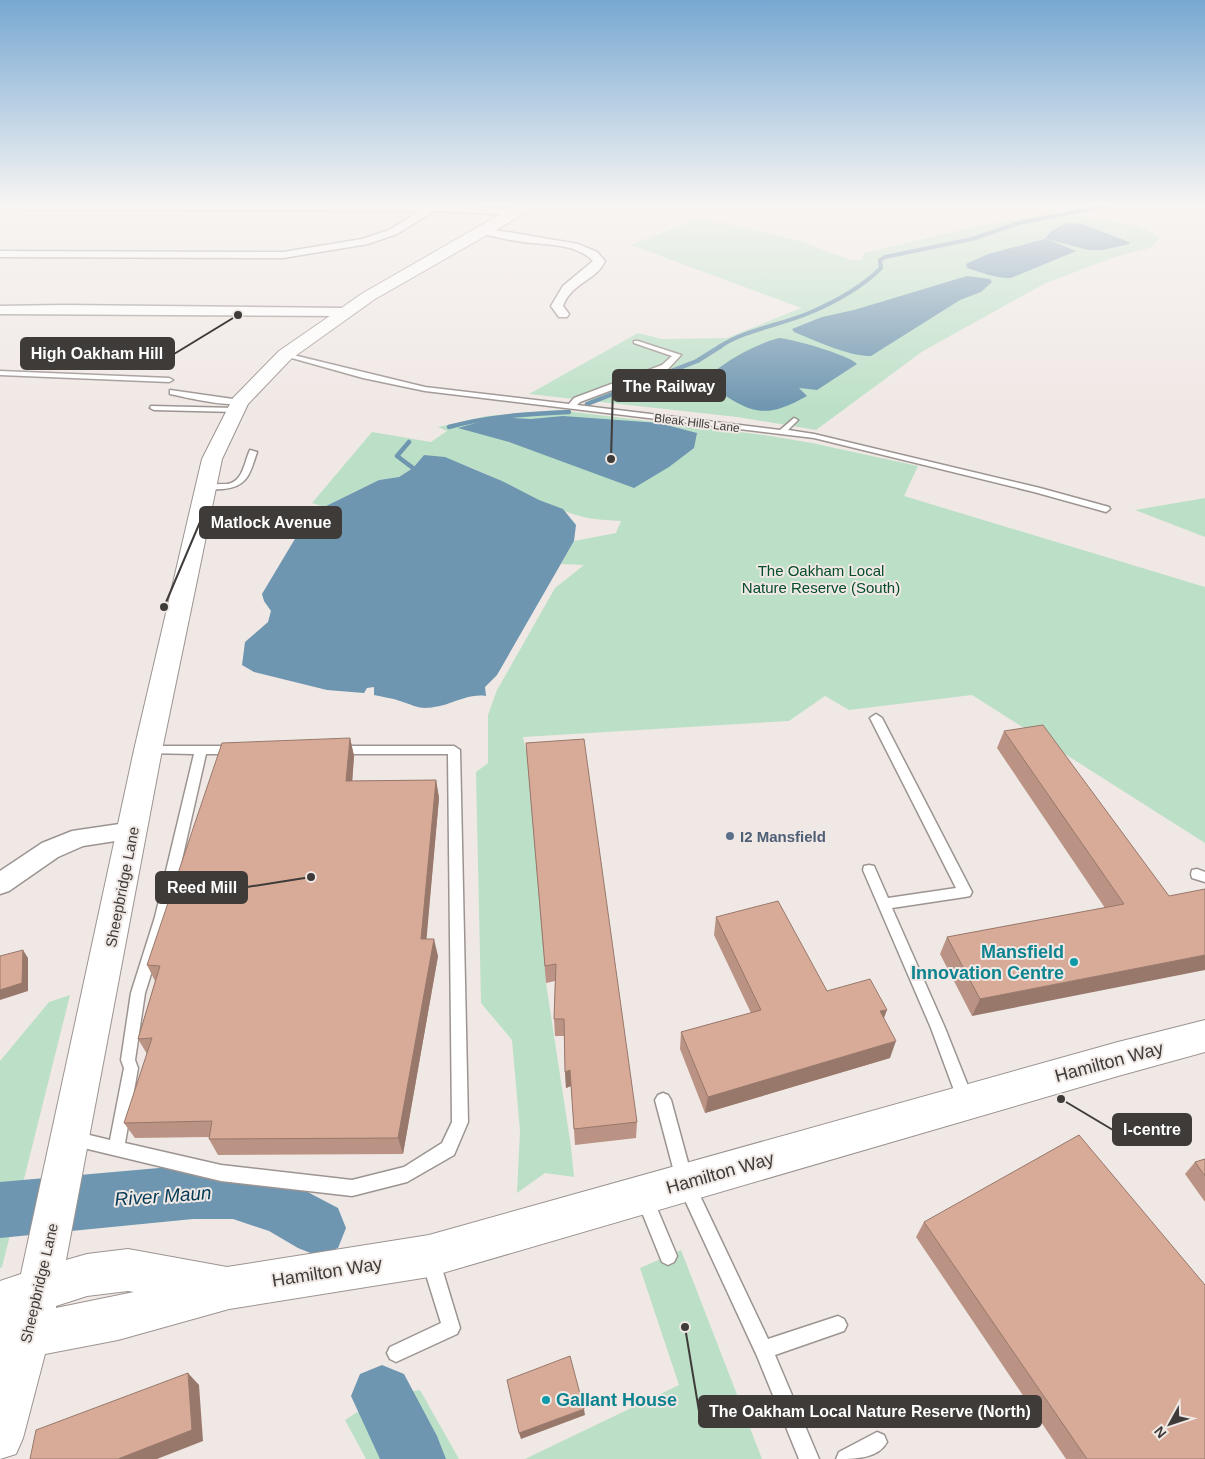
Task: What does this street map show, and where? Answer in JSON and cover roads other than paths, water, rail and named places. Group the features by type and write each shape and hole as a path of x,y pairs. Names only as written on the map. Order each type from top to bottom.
{"street":[{"name":"Sheepbridge Lane","path":"0,1438 19,1296 51,1231 133,832 148,750 212,459 238,406 285,356 343,312 411,272"},
{"path":"563,314 557,306 559,298 589,272"},
{"path":"0,310 343,312"},
{"path":"0,884 50,850 80,837 133,832"},
{"name":"Hamilton Way","path":"14,1340 118,1318 229,1288 429,1256 644,1196 966,1102 1205,1036"},
{"name":"Hamilton Way","path":"19,1296 87,1276 128,1270 229,1288"}],"lane":[{"path":"571,407 578,400 665,367 677,355 636,342"},
{"name":"Bleak Hills Lane","path":"285,356 425,388 814,436 1037,490 1106,509"},
{"path":"0,373 169,380"},
{"path":"173,392 238,406"},
{"path":"154,408 238,406"},
{"path":"781,433 794,420"},
{"path":"206,487 238,485 244,480 253,452"},
{"path":"876,718 965,892 884,904"},
{"path":"148,750 250,750"},
{"path":"116,1148 131,1068 128,1060 138,993 162,917 202,750"},
{"path":"71,1138 221,1173 352,1188 407,1174 448,1149 460,1122 454,750 328,750"},
{"path":"869,870 938,1028 966,1102"},
{"path":"663,1100 685,1183 764,1350 809,1459"},
{"path":"644,1196 668,1256"},
{"path":"396,1354 451,1328 429,1256"},
{"path":"764,1350 838,1324"},
{"path":"846,1459 877,1442"}],"water":[{"path":"981,272 1025,272 1011,278"},
{"path":"967,276 990,279 992,282 981,292 960,300 871,356 853,354 832,347 794,332 792,329 822,317 854,310"},
{"path":"779,338 808,344 832,352 857,364 817,390 799,388 807,396 778,409 767,411 746,407 708,385 710,374 726,363 752,348"},
{"path":"563,416 659,423 697,433 694,448 669,467 634,488 509,442 458,428 497,417 531,419"},
{"path":"424,455 445,457 563,509 576,525 574,541 497,675 485,687 486,696 472,696 429,708 420,707 374,695 374,687 367,688 364,693 327,690 254,672 242,665 245,642 268,622 271,611 264,601 262,594 305,522 324,507 379,480 399,477 413,468"}],"waterway":[{"path":"719,347 741,336 819,309 856,288 876,272"},
{"path":"587,404 697,361 721,346"},
{"path":"449,427 494,418 569,412"},
{"path":"409,442 397,456 413,468"},
{"name":"River Maun","path":"0,1210 193,1192 233,1192 281,1207 318,1228"},
{"name":"River Maun","path":"382,1396 414,1459"}],"place":[{"name":"High Oakham Hill","path":"238,315"},
{"name":"The Railway","path":"611,459"},
{"name":"Matlock Avenue","path":"164,607"},
{"name":"I2 Mansfield","path":"730,836"},
{"name":"Reed Mill","path":"311,877"},
{"name":"Mansfield Innovation Centre","path":"1074,962"},
{"name":"I-centre","path":"1061,1099"},
{"name":"The Oakham Local Nature Reserve (North)","path":"685,1327"},
{"name":"Gallant House","path":"546,1400"}],"park label":[{"name":"The Oakham Local Nature Reserve (South)","path":"821,578"}]}
